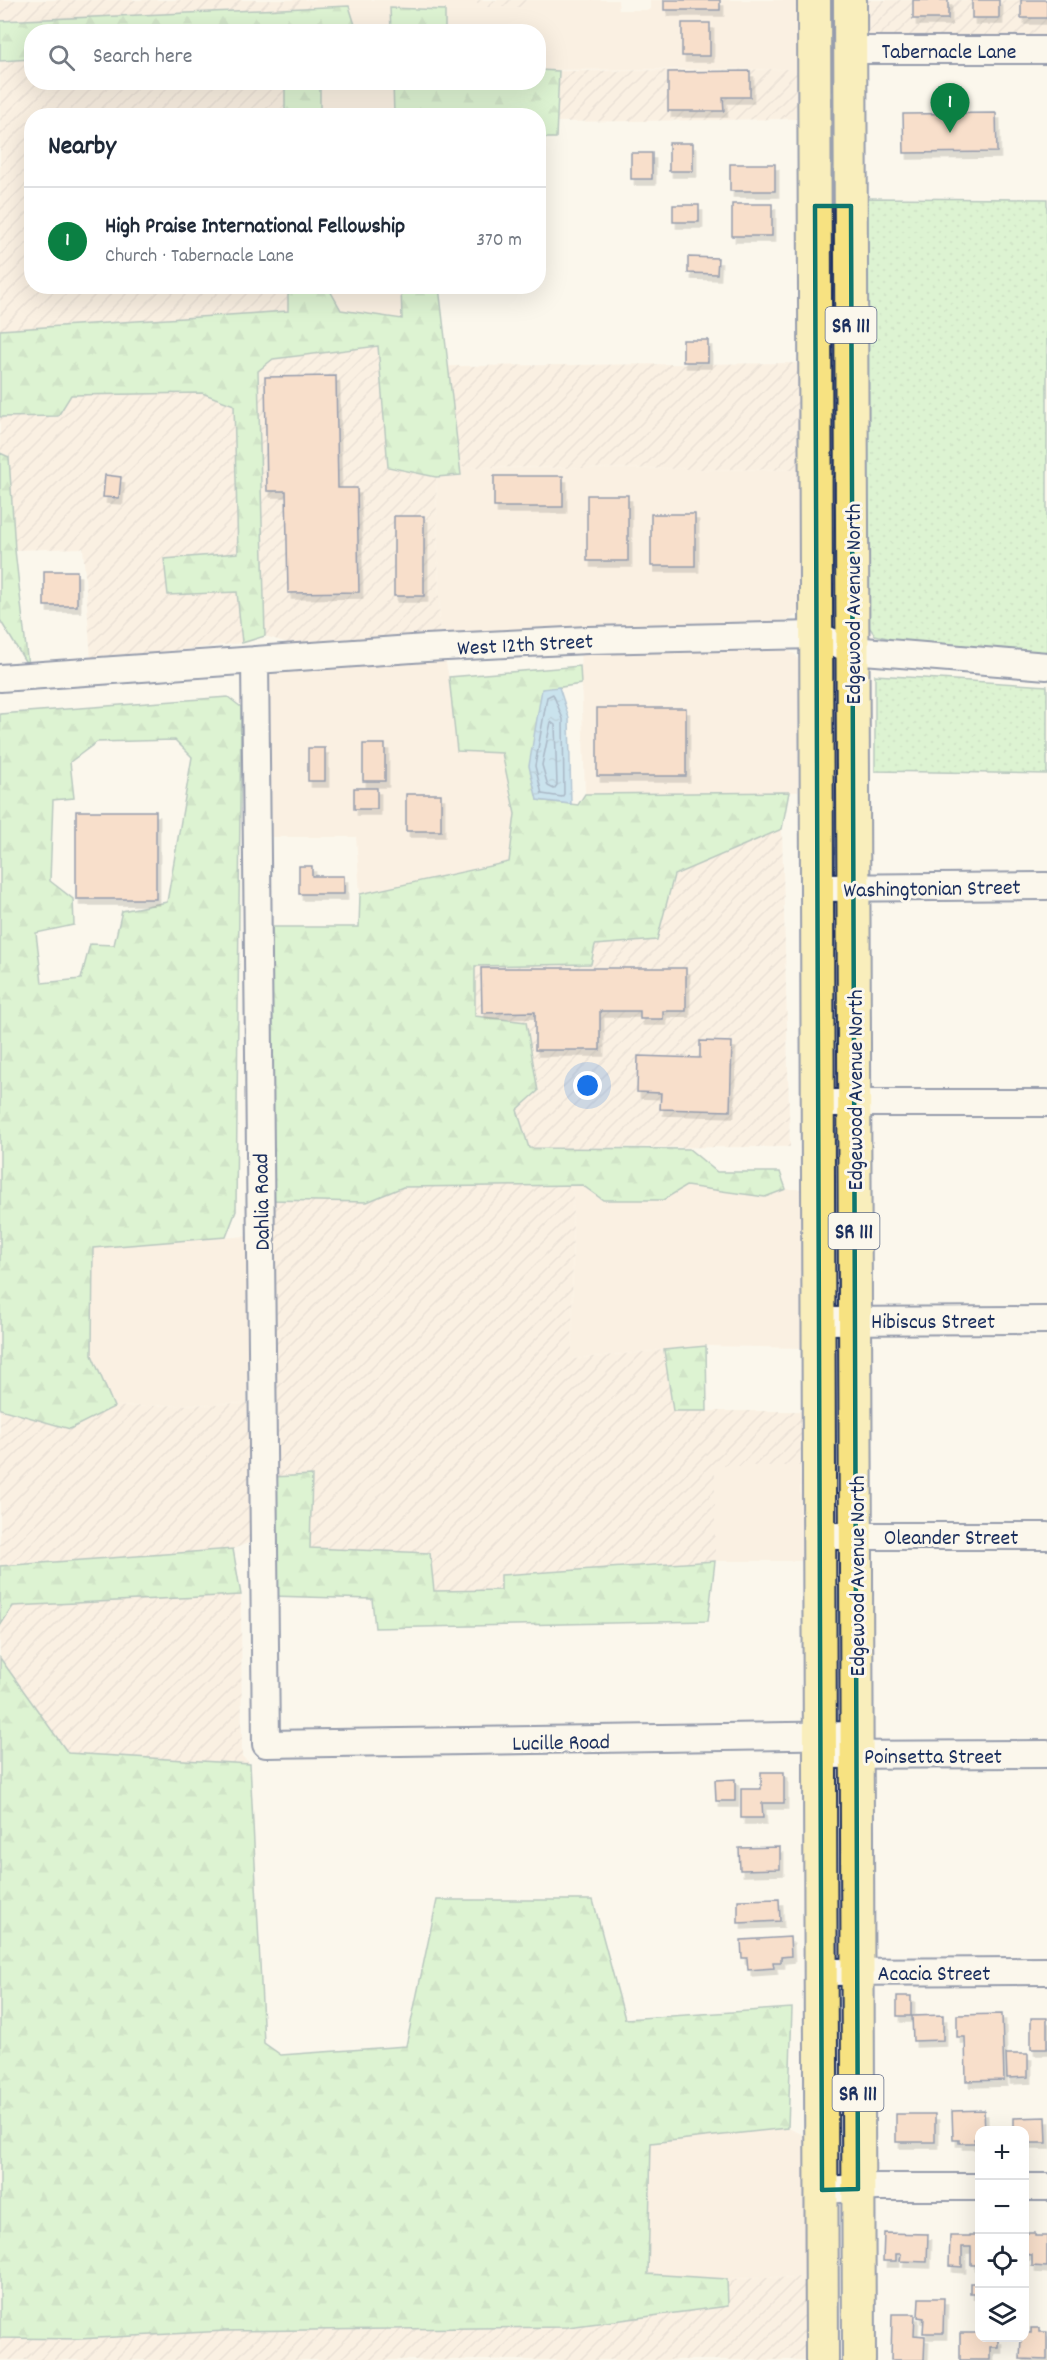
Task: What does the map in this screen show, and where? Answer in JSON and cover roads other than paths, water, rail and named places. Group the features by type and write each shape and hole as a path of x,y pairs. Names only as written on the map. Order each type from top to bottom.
{"main road":[{"name":"Edgewood Avenue North","path":"814,0 822,2360"},
{"name":"Edgewood Avenue North","path":"850,0 859,2360"}],"street":[{"name":"Tabernacle Lane","path":"850,50 1047,50"},
{"path":"815,206 851,206"},
{"name":"West 12th Street","path":"0,678 426,648 588,640 816,635 852,650 1047,666"},
{"name":"Dahlia Road","path":"255,660 266,1744"},
{"name":"Washingtonian Street","path":"816,888 1047,886"},
{"path":"817,1103 1047,1103"},
{"name":"Hibiscus Street","path":"818,1321 1047,1320"},
{"name":"Oleander Street","path":"819,1536 1047,1536"},
{"name":"Lucille Road","path":"266,1744 856,1745"},
{"name":"Poinsetta Street","path":"856,1745 1047,1754"},
{"name":"Acacia Street","path":"821,1971 1047,1971"},
{"path":"822,2190 975,2187"},
{"path":"1029,2187 1047,2187"}],"water":[{"path":"559,687 569,718 571,804 537,800 529,766 542,689"}],"place":[{"name":"High Praise International Fellowship","path":"950,133"}]}
